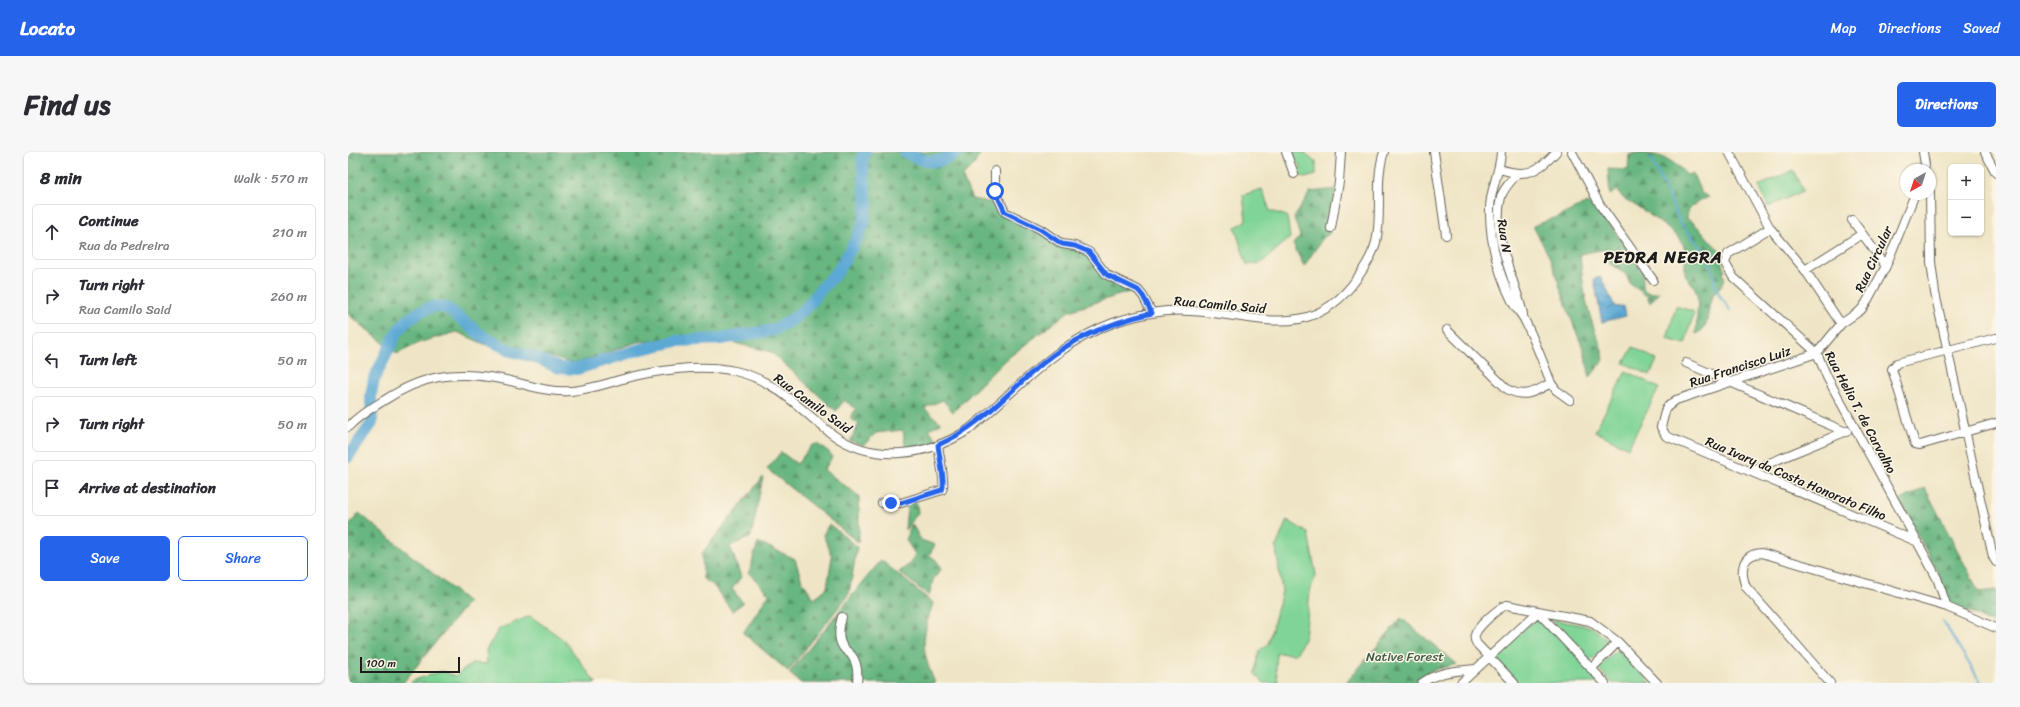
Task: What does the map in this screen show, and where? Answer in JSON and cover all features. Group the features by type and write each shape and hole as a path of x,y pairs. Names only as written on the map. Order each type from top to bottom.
{"street":[{"path":"1286,152 1294,174"},
{"path":"1331,228 1339,182 1341,152"},
{"name":"Rua Camilo Said","path":"348,427 371,408 408,386 422,380 448,374 499,379 549,390 570,391 668,370 722,369 747,375 776,388 792,399 833,435 858,448 891,454 914,452 938,445 956,437 976,423 1058,351 1111,324 1152,313 1189,311 1249,320 1276,321 1310,316 1330,306 1353,283 1373,252 1378,227 1378,184 1384,152"},
{"path":"1434,152 1446,235"},
{"name":"Rua N","path":"1501,152 1500,170 1493,186 1490,213 1495,254 1508,291 1514,304 1524,319"},
{"path":"1500,170 1516,175 1532,171 1542,166 1556,152"},
{"path":"1572,152 1600,204 1653,280"},
{"path":"1729,152 1770,228 1805,270 1841,324 1817,353"},
{"path":"1923,152 1924,164"},
{"path":"1985,152 1993,162 1996,173"},
{"path":"995,171 995,191 1005,212 1040,229 1062,244 1075,246 1089,252 1107,275 1138,290 1152,313"},
{"name":"Rua N","path":"1516,175 1504,190 1501,197 1499,233 1503,251 1518,292 1524,319 1551,383 1556,390 1570,400"},
{"path":"1493,186 1504,190"},
{"name":"Rua Circular","path":"1841,324 1860,310 1878,282 1913,200"},
{"path":"1930,200 1931,262 1935,293 1967,432 1993,557 1996,562"},
{"path":"1852,220 1886,266"},
{"name":"Rua Helio T. de Carvalho","path":"1770,228 1728,254 1725,262 1733,277 1817,353 1827,377 1937,578 1947,607"},
{"path":"1805,270 1862,234"},
{"path":"1495,254 1503,251"},
{"path":"1447,330 1507,389 1517,394 1526,394 1551,383"},
{"path":"1996,338 1896,363 1892,372 1915,444 1920,446 1996,423"},
{"name":"Rua Francisco Luiz","path":"1666,436 1661,427 1666,408 1676,400 1726,382 1817,353"},
{"path":"1686,363 1726,382 1846,432"},
{"path":"1750,472 1855,428"},
{"name":"Rua Ivary da Costa Honorato Filho","path":"1666,436 1918,542"},
{"path":"882,502 901,503 942,490 945,482 940,464 938,445"},
{"path":"1830,683 1746,587 1742,574 1742,568 1749,557 1755,553 1762,553 1947,607 1996,628"},
{"path":"1514,683 1488,657 1474,639 1478,630 1500,607 1513,606 1590,621 1618,642 1657,683"},
{"path":"1461,683 1538,612"},
{"path":"1538,612 1605,683"},
{"path":"842,617 839,627 840,637 843,647 852,655 857,666 857,683"},
{"path":"1591,668 1618,642"},
{"path":"1422,683 1434,676 1453,671 1476,669"}],"green space":[{"path":"348,152 981,152 974,165 962,177 972,199 999,204 1003,213 1010,219 1082,250 1132,291 1069,311 1004,361 953,412 943,400 924,408 941,423 929,429 937,441 922,448 906,450 903,430 876,433 864,445 850,441 859,424 850,418 856,409 844,400 836,411 771,352 707,336 637,342 574,364 545,355 491,347 457,332 421,342 397,354 348,314"},
{"path":"1293,152 1304,152 1316,162 1316,175 1305,178 1300,176 1298,172 1301,168 1300,164 1292,160 1294,157"},
{"path":"1636,153 1652,154 1664,158 1676,165 1687,175 1693,174 1701,193 1709,197 1697,202 1691,207 1687,214 1687,219 1698,227 1714,245 1724,253 1721,258 1725,269 1723,274 1725,279 1712,297 1707,322 1701,331 1696,334 1698,299 1695,288 1685,274 1685,249 1680,238 1646,212 1623,198 1617,190 1610,195 1608,169 1628,170 1629,155"},
{"path":"1793,170 1803,191 1768,207 1759,186"},
{"path":"1262,189 1270,211 1287,216 1290,238 1261,263 1247,265 1235,228 1246,220 1243,195"},
{"path":"1336,189 1328,229 1330,233 1323,238 1304,266 1293,244 1300,236 1294,218 1310,192"},
{"path":"1587,203 1605,217 1643,272 1644,289 1648,293 1659,292 1650,303 1647,296 1630,284 1625,274 1610,264 1606,249 1580,254 1587,303 1602,349 1604,360 1590,377 1584,351 1550,258 1533,226 1560,216"},
{"path":"1676,306 1694,312 1685,344 1667,339"},
{"path":"1633,347 1657,360 1650,375 1624,363"},
{"path":"1626,371 1659,388 1628,448 1595,431"},
{"path":"817,444 828,451 832,457 824,470 859,496 859,543 767,469 781,452 797,464 812,445"},
{"path":"763,477 751,537 730,546 741,577 732,589 743,603 732,611 713,585 703,579 702,553"},
{"path":"1925,488 1979,592 1996,590 1996,623 1984,620 1973,613 1949,605 1938,572 1899,501"},
{"path":"910,503 917,503 918,513 905,530 907,506"},
{"path":"359,513 468,602 403,683 348,683 348,527"},
{"path":"1287,520 1308,533 1316,575 1310,591 1305,637 1296,654 1277,653 1276,668 1278,683 1264,683 1255,674 1259,651 1268,644 1282,592 1276,547"},
{"path":"829,524 857,547 849,594 788,671 743,633 769,594 749,573 758,542 795,559 802,581 814,598 827,588 832,556 823,535"},
{"path":"912,524 921,540 935,545 929,555 936,560 942,568 933,580 929,596 899,572 910,564 915,554 906,540"},
{"path":"881,560 933,603 924,643 927,661 935,683 801,683 789,673"},
{"path":"530,616 564,640 596,683 411,683 412,681 442,671 455,676 473,663 487,664 486,650 499,629"},
{"path":"1542,617 1603,683 1519,683 1494,657 1536,618 1538,620"},
{"name":"Native Forest","path":"1401,618 1457,664 1430,671 1417,683 1346,683"},
{"path":"1550,619 1592,627 1610,643 1590,661"},
{"path":"1618,649 1651,683 1612,683 1598,668"}],"water":[{"path":"1601,277 1615,307 1624,306 1626,316 1602,322 1594,279"}],"waterway":[{"path":"348,457 372,423 371,395 374,379 397,332 407,321 419,312 435,306 447,308 484,337 511,351 534,357 559,368 577,369 638,350 677,341 721,339 774,330 793,319 808,306 820,290 838,271 863,226 867,205 862,158 865,152"},
{"path":"905,152 925,161 938,161 958,152"},
{"path":"1651,158 1680,222 1708,256 1713,270 1715,284 1720,296 1730,310"},
{"path":"1943,621 1981,683"}],"district":[{"name":"PEDRA NEGRA","path":"1663,257"}],"route":[{"path":"891,503 901,503 942,490 945,482 940,464 938,445 968,430 1058,351 1111,324 1127,318 1152,313 1138,290 1107,275 1089,252 1075,246 1062,244 1054,240 1040,229 1005,212 995,191"}]}
